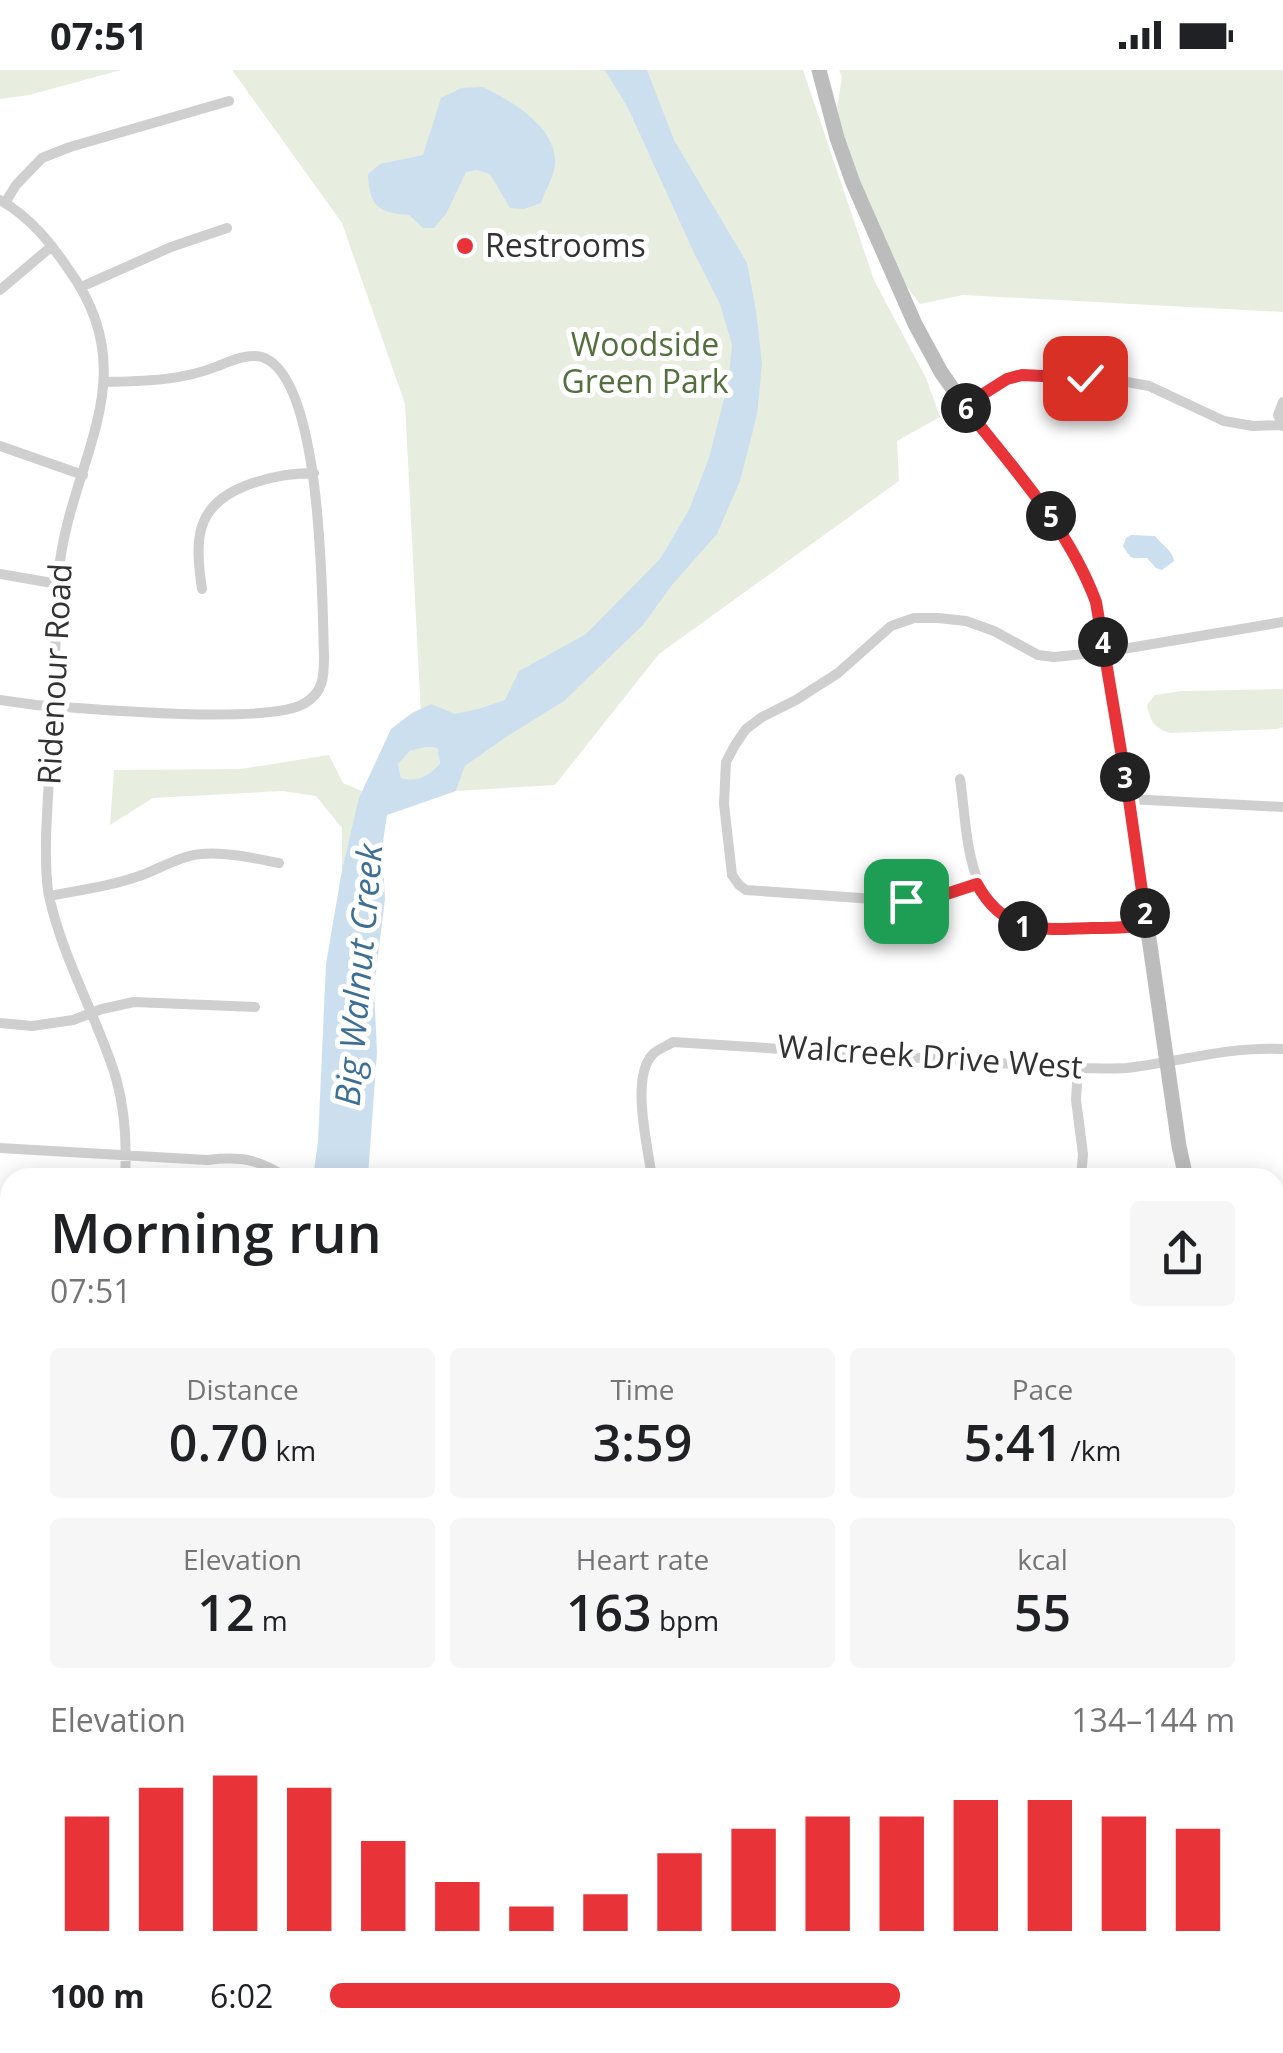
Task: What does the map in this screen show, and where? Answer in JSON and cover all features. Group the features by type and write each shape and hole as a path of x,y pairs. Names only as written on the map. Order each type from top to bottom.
{"main road":[{"path":"820,70 836,138 914,324 964,406 1058,525 1086,574 1096,602 1184,1168"}],"street":[{"path":"2,202 42,158 229,101"},
{"name":"Ridenour Road","path":"2,202 31,221 82,286 101,344 104,382 97,427 60,559 46,880 64,946 116,1078 124,1118 125,1168"},
{"path":"82,286 142,258 227,228"},
{"path":"0,290 52,246"},
{"path":"0,700 52,706 252,714 304,705 321,688 324,676 314,474 304,430 283,373 263,357 234,359 183,378 104,382"},
{"path":"964,406 1007,379 1022,375 1146,385 1224,422 1253,426 1282,425 1278,414 1283,402"},
{"path":"0,446 83,475"},
{"path":"202,589 197,554 211,507 225,494 264,478 314,474"},
{"path":"0,574 58,584"},
{"path":"977,884 931,899 903,901 752,890 739,885 732,875 724,804 726,762 746,728 838,673 891,626 914,618 966,621 1054,658 1283,622"},
{"path":"960,779 977,884 998,912 1026,927 1056,930 1147,926"},
{"path":"1129,799 1283,807"},
{"path":"49,896 123,881 199,854 236,855 279,863"},
{"path":"0,1024 32,1026 73,1020 134,1002 255,1007"},
{"name":"Walcreek Drive West","path":"651,1168 642,1072 653,1054 673,1042 1078,1068 1124,1068 1245,1048 1283,1049"},
{"path":"1078,1068 1076,1100 1082,1168"},
{"path":"0,1148 207,1160 242,1157 271,1168"},
{"path":"0,1803 0,1812"}],"green space":[{"path":"0,70 121,70 0,99"},
{"name":"Woodside Green Park","path":"232,70 803,70 874,280 926,378 940,417 897,441 899,481 659,654 555,785 456,791 465,766 477,757 422,735 405,404 342,223"},
{"path":"839,70 1283,70 1283,312 963,295 920,304 905,284 843,138 837,108 842,77"},
{"path":"1283,689 1283,727 1277,729 1170,733 1154,723 1147,705 1155,695 1181,691"},
{"path":"437,748 440,763 423,777 401,778 398,764 410,751"},
{"path":"329,755 343,783 362,791 342,870 342,828 316,796 283,791 153,798 110,825 114,770 241,769"}],"water":[{"name":"Big Walnut Creek","path":"605,70 647,70 674,140 747,263 762,364 757,415 740,481 717,534 643,625 564,701 465,766 456,791 387,815 382,848 385,899 374,988 377,1052 369,1168 314,1168 326,964 359,798 391,729 431,704 455,714 505,700 519,671 586,634 660,559 689,510 709,458 728,383 732,345 720,304 628,108","holes":["426,747 437,748 440,763 423,777 407,779 401,778 398,764 410,751"]},
{"path":"483,87 531,117 549,139 555,165 541,203 524,209 510,208 490,174 477,170 466,172 446,214 434,228 423,228 409,215 377,206 370,194 368,174 380,164 423,155 441,98 461,88"},
{"path":"1131,535 1155,536 1174,561 1162,570 1147,558 1130,556 1123,546"}],"place":[{"name":"Restrooms","path":"465,246"}],"route":[{"path":"906,901 931,899 977,884 998,912 1026,927 1056,930 1147,926 1096,602 1086,574 1058,525 964,406 1007,379 1022,375 1085,378"}]}
